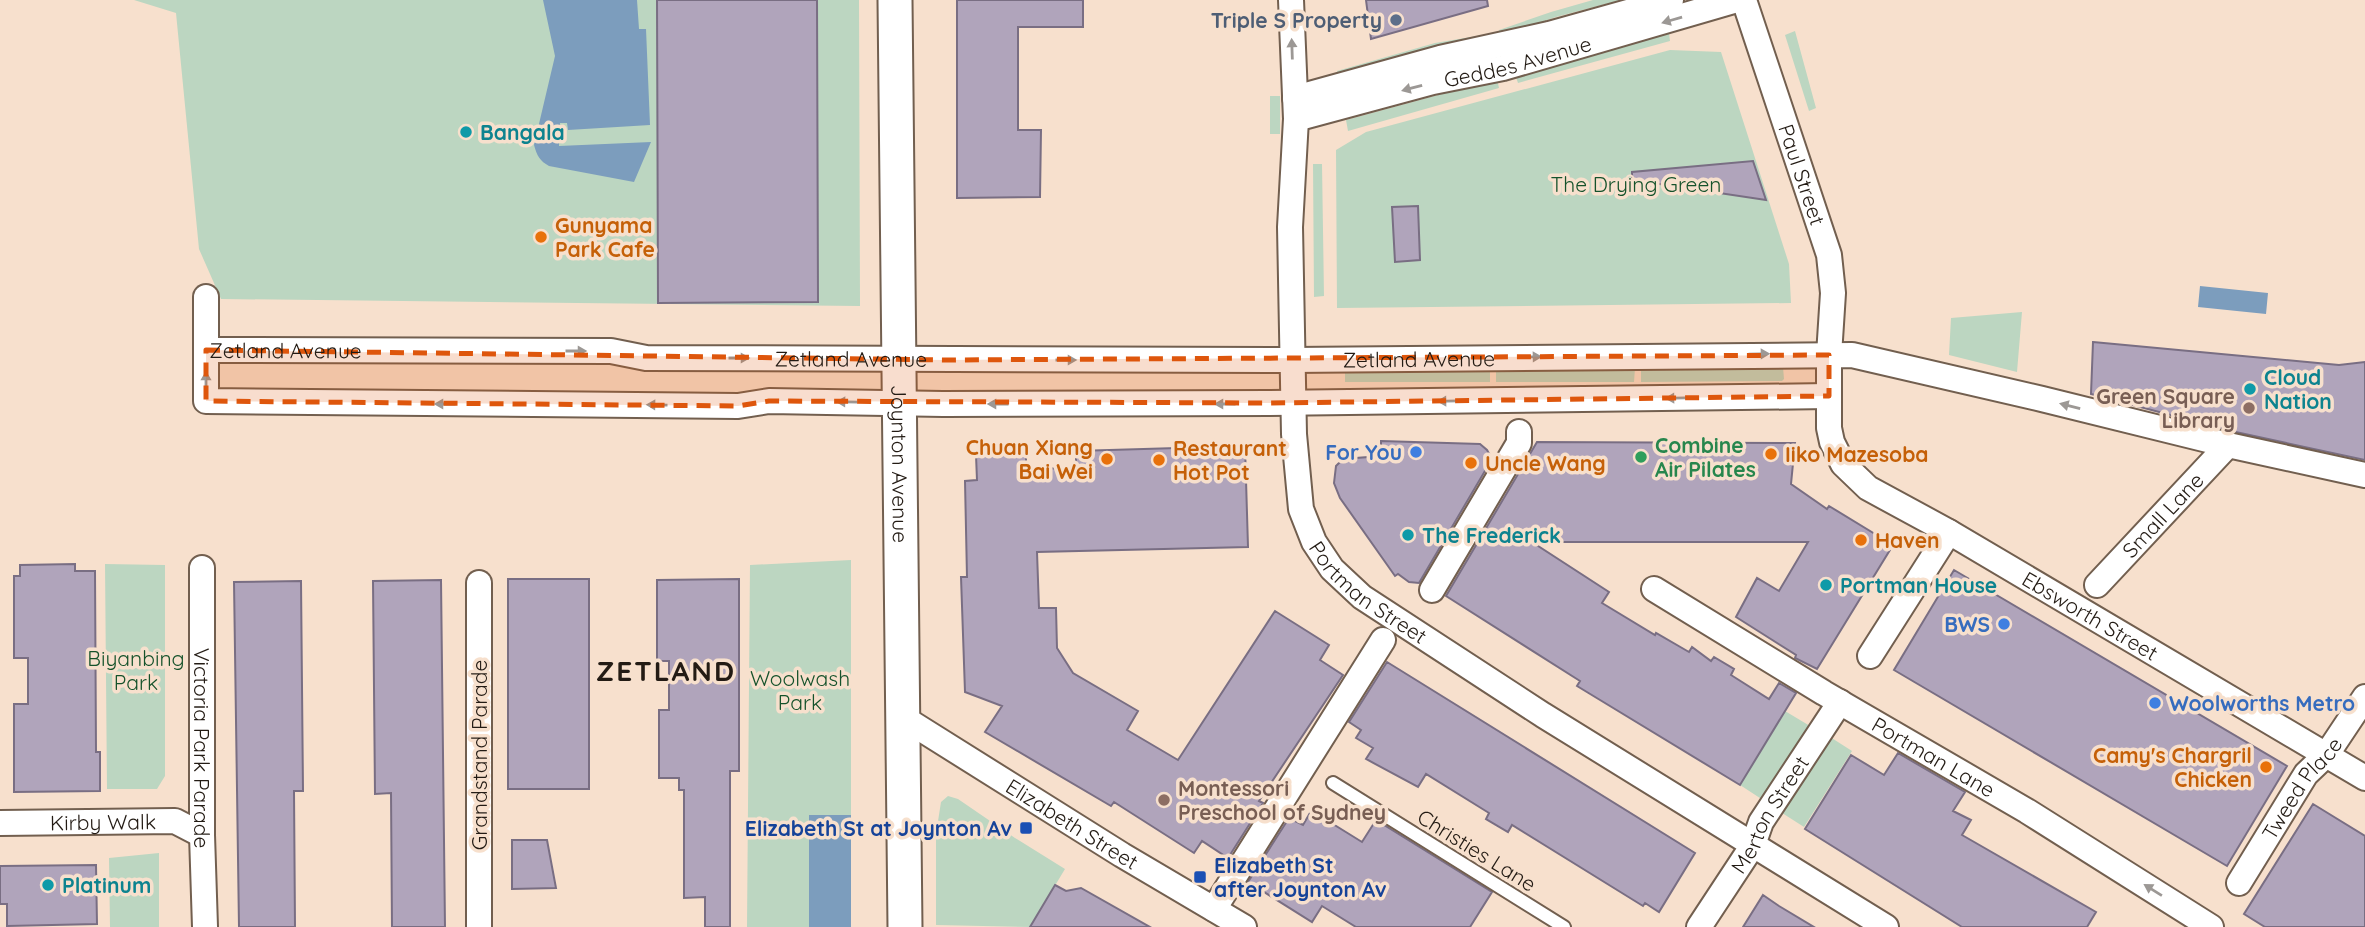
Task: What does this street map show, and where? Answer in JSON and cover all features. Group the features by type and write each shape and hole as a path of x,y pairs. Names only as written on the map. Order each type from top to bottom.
{"street":[{"name":"Joynton Avenue","path":"895,0 902,717 910,924"},
{"name":"Portman Street","path":"1291,0 1295,108 1290,227 1292,360 1301,509 1314,542 1332,569 1362,597 1886,927"},
{"name":"Geddes Avenue","path":"1295,108 1671,0"},
{"name":"Geddes Avenue","path":"1295,108 1503,68 1737,0"},
{"name":"Paul Street","path":"1744,0 1829,255 1833,293 1829,355"},
{"path":"206,297 206,350"},
{"name":"Zetland Avenue","path":"1829,396 1294,403 769,401 738,406 206,401 206,350 611,351 646,358 900,359 1292,360 1864,356 2228,445 2365,475"},
{"name":"Ebsworth Street","path":"1829,355 1832,442 1843,464 1868,488 1949,532 2365,778"},
{"path":"1432,590 1519,443 1519,432"},
{"name":"Small Lane","path":"2097,585 2228,445"},
{"path":"1870,656 1949,532"},
{"name":"Victoria Park Parade","path":"202,568 202,835 205,927"},
{"name":"Grandstand Parade","path":"478,583 479,927"},
{"name":"Portman Lane","path":"1654,589 1840,702 2028,811 2211,927"},
{"path":"1214,909 1384,640"},
{"name":"Tweed Place","path":"2239,883 2306,774 2327,754 2365,697"},
{"name":"Merton Street","path":"1699,927 1753,845 1761,822 1840,702"},
{"name":"Elizabeth Street","path":"902,717 1122,855 1244,927"},
{"name":"Kirby Walk","path":"0,823 175,821 202,835"}],"lane":[{"name":"Christies Lane","path":"1333,783 1564,927"}],"highlighted area":[{"path":"206,350 943,360 1829,355 1829,396 1270,403 769,401 738,406 206,401"}],"green space":[{"path":"134,0 859,0 860,306 221,299 199,249 176,13"},
{"path":"1593,0 1621,0 1556,17 1501,36 1499,30"},
{"path":"1795,31 1816,108 1809,111 1785,35"},
{"path":"1669,33 1670,41 1518,83 1515,74"},
{"path":"1483,35 1484,37 1339,77 1337,71 1435,43"},
{"name":"The Drying Green","path":"1670,50 1721,52 1789,264 1791,303 1337,308 1336,150 1366,132"},
{"path":"1497,79 1499,88 1348,131 1346,120"},
{"path":"1270,96 1280,96 1280,134 1270,134"},
{"path":"1313,164 1322,164 1324,296 1314,297"},
{"path":"2022,312 2017,372 1949,355 1951,318"},
{"path":"1783,367 1782,381 1641,382 1641,368"},
{"path":"1490,368 1490,382 1345,382 1345,370"},
{"path":"1496,368 1635,368 1634,382 1496,382"},
{"name":"Woolwash Park","path":"851,560 851,927 747,927 750,565"},
{"name":"Biyanbing Park","path":"105,564 165,565 165,776 157,789 107,789"},
{"path":"1785,711 1810,726 1763,800 1740,785"},
{"path":"1827,735 1852,751 1804,827 1779,811"},
{"path":"948,796 958,799 1065,869 1030,927 936,925 936,834 941,802"},
{"path":"159,853 159,927 110,927 109,858"}],"water":[{"path":"543,0 637,0 639,29 646,29 650,125 568,130 567,123 560,123 559,146 651,142 634,182 549,166 538,155 534,145 555,56"},
{"path":"2200,286 2268,293 2266,314 2198,307"},
{"path":"809,815 851,815 851,927 809,927"}],"building":[{"path":"657,0 817,0 818,302 658,303"},
{"path":"957,0 1083,0 1083,27 1018,27 1018,130 1041,130 1040,197 957,198"},
{"path":"1366,0 1487,0 1488,6 1371,39"},
{"path":"1753,161 1766,200 1632,180 1632,172"},
{"path":"1418,206 1420,260 1395,262 1392,207"},
{"name":"Green Square Library","path":"2093,342 2339,365 2365,362 2365,460 2231,431 2091,394"},
{"name":"The Frederick","path":"1381,441 1480,444 1492,459 1419,583 1409,582 1398,574 1395,576 1340,498 1334,483 1336,466 1343,459 1381,456"},
{"path":"1537,442 1795,443 1791,484 1827,509 1829,506 1893,545 1817,669 1795,658 1796,655 1736,617 1757,578 1779,591 1808,542 1532,542 1609,592 1602,603 1655,635 1656,633 1689,652 1692,647 1711,661 1714,657 1734,669 1731,675 1769,699 1779,683 1796,693 1740,785 1577,686 1580,681 1446,596"},
{"path":"1245,446 1248,547 1037,552 1039,608 1056,608 1057,648 1073,673 1138,711 1127,730 1178,760 1275,611 1329,645 1320,660 1343,675 1259,801 1263,803 1228,858 1202,841 1194,853 1114,802 1111,806 985,732 1002,706 965,692 961,577 967,577 965,481 977,480 976,455 1026,454 1026,469 1076,468 1076,451"},
{"path":"75,564 75,571 95,571 96,752 100,752 100,791 14,792 14,704 28,704 28,658 14,658 14,576 20,576 20,565"},
{"path":"1954,570 2287,766 2227,866 1894,670"},
{"path":"508,579 589,579 589,789 508,789"},
{"path":"739,579 739,771 730,771 730,927 705,927 705,897 684,898 684,790 679,790 679,778 659,778 659,710 669,710 669,661 657,661 657,580"},
{"path":"441,580 445,927 392,927 391,793 375,794 373,581"},
{"path":"301,581 303,791 294,791 295,927 239,927 234,582"},
{"path":"1387,662 1695,853 1659,912 1645,903 1643,906 1512,825 1508,832 1486,819 1489,813 1426,774 1418,787 1366,759 1373,748 1356,738 1361,730 1349,722"},
{"path":"1898,753 1965,792 1953,811 1971,820 1962,835 2096,912 2087,927 1962,927 1805,829 1851,755 1884,775"},
{"path":"2313,804 2365,836 2365,927 2265,927 2244,914"},
{"path":"1310,813 1362,842 1376,820 1492,892 1470,927 1356,927 1322,906 1312,922 1248,882 1289,818 1303,825"},
{"path":"512,840 547,840 556,888 512,889"},
{"name":"Platinum","path":"96,865 97,924 7,926 7,904 0,904 0,866"},
{"path":"1055,885 1066,891 1081,888 1150,927 1030,927"},
{"path":"1763,895 1779,906 1814,927 1743,927"}],"place":[{"name":"Triple S Property","path":"1396,20"},
{"name":"Bangala","path":"466,132"},
{"name":"Gunyama Park Cafe","path":"541,237"},
{"name":"Cloud Nation","path":"2250,389"},
{"name":"Green Square Library","path":"2249,408"},
{"name":"For You","path":"1416,452"},
{"name":"Iiko Mazesoba","path":"1771,454"},
{"name":"Combine Air Pilates","path":"1641,457"},
{"name":"Chuan Xiang Bai Wei","path":"1107,459"},
{"name":"Restaurant Hot Pot","path":"1159,460"},
{"name":"Uncle Wang","path":"1471,463"},
{"name":"The Frederick","path":"1408,535"},
{"name":"Haven","path":"1861,540"},
{"name":"Portman House","path":"1826,585"},
{"name":"BWS","path":"2004,624"},
{"name":"Woolworths Metro","path":"2155,703"},
{"name":"Camy's Chargril Chicken","path":"2266,767"},
{"name":"Montessori Preschool of Sydney","path":"1164,800"},
{"name":"Elizabeth St at Joynton Av","path":"1026,828"},
{"name":"Elizabeth St after Joynton Av","path":"1200,877"},
{"name":"Platinum","path":"48,885"}],"district":[{"name":"ZETLAND","path":"666,670"}]}
